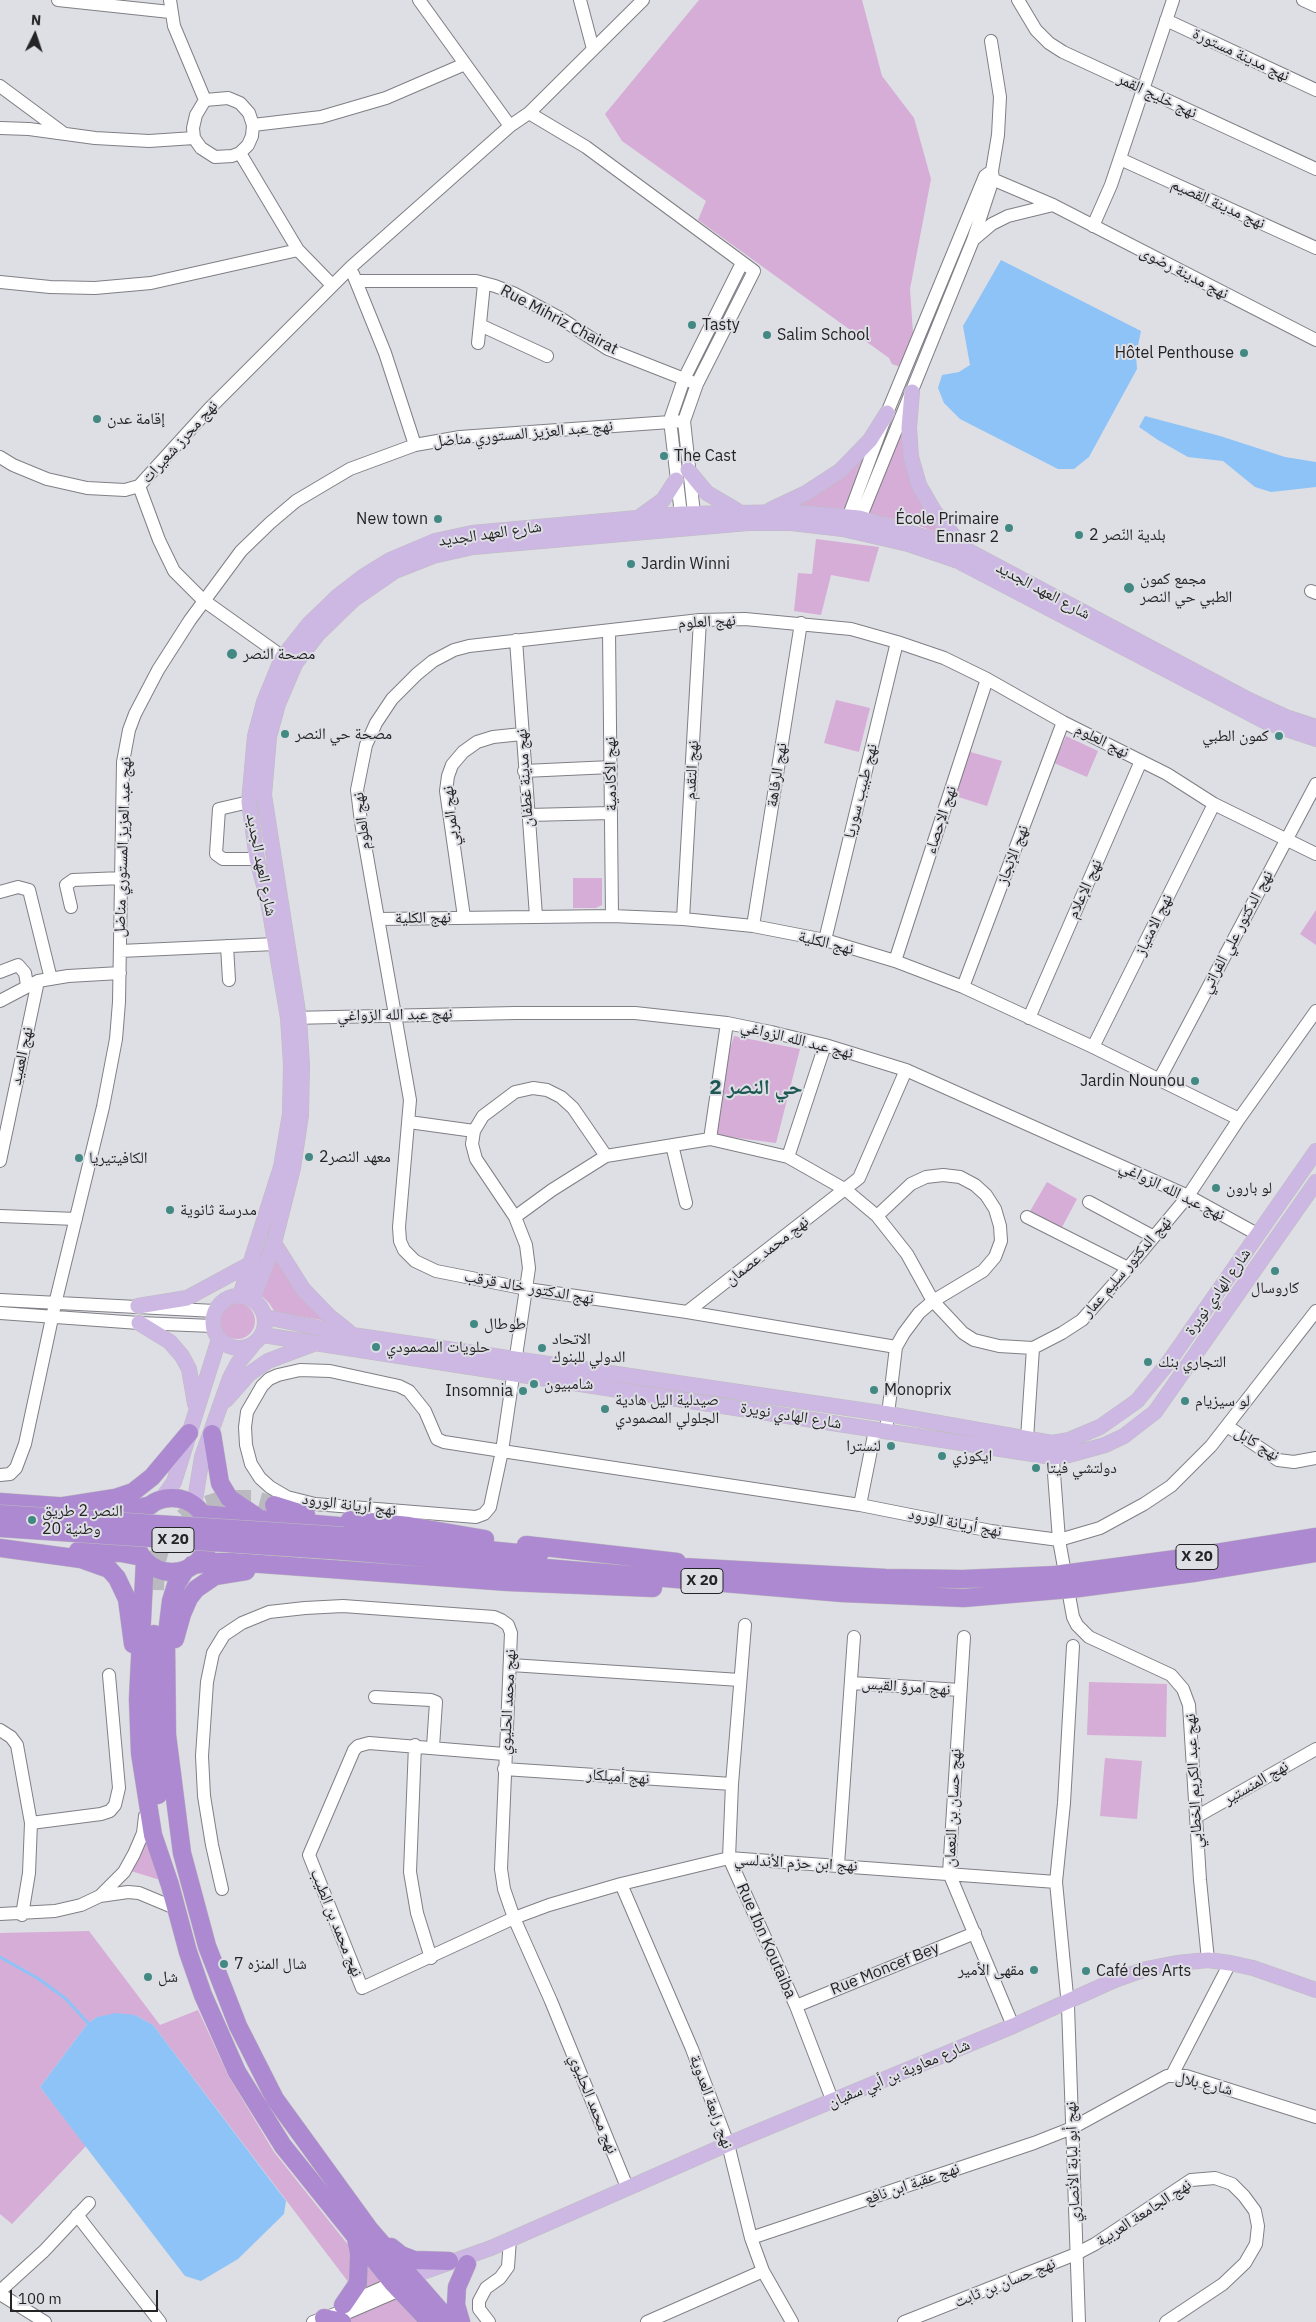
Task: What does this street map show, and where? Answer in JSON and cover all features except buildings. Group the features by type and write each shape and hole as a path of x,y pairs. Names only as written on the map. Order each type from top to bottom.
{"highway":[{"path":"64,1506 102,1501 133,1492 152,1477 189,1433"},
{"path":"212,1434 220,1483 229,1498 259,1519"},
{"path":"0,1502 127,1511 173,1498 184,1500 198,1510 207,1525 208,1542 201,1558 189,1567 176,1585 170,1601 166,1642 167,1735 173,1793 182,1853 195,1904 224,1990 242,2034 276,2099 363,2234 414,2260 458,2262 456,2305 461,2322"},
{"path":"138,1699 144,1559 136,1541 137,1523 142,1513 156,1502"},
{"path":"274,1505 302,1515 409,1526 497,1542"},
{"path":"198,1510 259,1519 497,1542 746,1571"},
{"name":"X 20","path":"0,1514 345,1543 629,1564 886,1578 1057,1582"},
{"name":"X 20","path":"0,1528 345,1543 842,1593 964,1598 1057,1582 1193,1573 1316,1553"},
{"name":"X 20","path":"1079,1580 1191,1558 1316,1537"},
{"path":"0,1548 121,1553 144,1559 164,1571 175,1571 215,1562 234,1562 547,1584 694,1590 842,1593"},
{"path":"0,1548 81,1558 109,1570 117,1578 127,1600 138,1699 140,1753 153,1835 170,1885"},
{"path":"1193,1573 1316,1563"},
{"path":"166,1702 173,1644 182,1614 189,1598 206,1581 215,1576 240,1572 366,1572"},
{"path":"155,1590 152,1726 156,1779 170,1885 175,1908 203,1995 237,2072 283,2146 363,2234 405,2284 430,2322"},
{"path":"331,2316 358,2283 363,2234"},
{"path":"405,2284 450,2322"}],"main road":[{"path":"912,392 911,457 920,485 934,511 963,548"},
{"path":"768,511 806,493 840,471 870,440 887,413"},
{"path":"688,470 708,493 737,511"},
{"path":"639,518 663,500 676,480"},
{"name":"شارع العهد الجديد","path":"246,1298 274,1243 293,1168 300,1115 302,1065 264,795 269,736 288,661 370,586 396,570 433,556 474,547 688,521 737,511 768,511 851,524 963,548 1241,696 1280,714 1316,727"},
{"name":"شارع العهد الجديد","path":"246,1298 250,1264 281,1167 290,1114 294,1018 275,944 268,901 257,859 249,802 255,736 264,702 309,624 338,596 364,576 412,550 435,541 472,534 639,518 748,523 851,524 958,560 1268,723 1316,739"},
{"name":"شارع الهادي نويرة","path":"266,1317 515,1366 880,1430 1052,1450 1069,1440 1100,1427 1137,1401 1168,1363 1316,1150"},
{"name":"شارع الهادي نويرة","path":"258,1340 318,1343 515,1366 888,1414 1027,1439 1069,1455 1105,1444 1143,1423 1156,1412 1316,1182"},
{"path":"274,1243 303,1289 329,1316 352,1334"},
{"path":"138,1306 187,1298 250,1264"},
{"path":"156,1502 174,1482 196,1412 216,1325 225,1300 246,1298 261,1307 266,1317 258,1340 234,1371 202,1457 198,1510"},
{"path":"138,1323 170,1342 182,1356 189,1370 196,1412"},
{"path":"216,1325 226,1345 235,1349 244,1349 258,1340"},
{"path":"219,1410 248,1374 268,1360 318,1343"},
{"name":"شارع معاوية بن أبي سفيان","path":"405,2284 728,2144 1013,2026 1115,1980 1146,1969 1208,1960 1253,1968 1313,1985"}],"street":[{"path":"58,0 170,6 174,26 205,100"},
{"path":"419,0 510,126"},
{"path":"580,0 593,49"},
{"name":"نهج محرز شعيرات","path":"288,661 203,600 174,571 159,540 139,486 208,408 332,285 510,126 529,113 643,0"},
{"name":"نهج خليج القمر","path":"1018,0 1031,23 1049,43 1063,52 1316,169"},
{"path":"1093,226 1120,159 1173,0"},
{"path":"1303,0 1316,6"},
{"name":"نهج مدينة مستورة","path":"1166,20 1316,90"},
{"path":"851,524 912,392 973,240 990,176 998,135 1000,97 991,41"},
{"path":"253,125 322,117 386,98 465,64"},
{"path":"0,88 64,134"},
{"path":"228,98 240,103 249,113 253,125 250,140 240,152 232,156 215,157 201,148 194,138 193,128 196,115 205,100 228,98"},
{"path":"529,113 586,147 754,271 697,384 684,421 688,470 688,521"},
{"path":"0,128 95,138 149,140 194,138"},
{"path":"240,152 298,250 332,285"},
{"name":"نهج مدينة القصيم","path":"1120,159 1316,248"},
{"path":"851,524 887,413 990,176"},
{"name":"نهج مدينة رضوى","path":"990,176 1053,205 1316,340"},
{"path":"973,240 992,224 1008,216 1053,205"},
{"path":"0,282 50,288 95,288 151,283 298,250"},
{"path":"688,521 676,480 670,420 684,378 742,263"},
{"path":"351,267 385,353 415,445"},
{"name":"Rue Mihriz Chairat","path":"356,281 476,281 513,293 560,318 608,349 697,384"},
{"path":"478,343 484,284"},
{"path":"480,325 547,356"},
{"name":"نهج عبد العزيز المستوري مناضل","path":"0,1475 10,1474 21,1460 54,1310 104,1107 116,1039 120,973 123,762 129,730 135,714 158,670 203,600 241,551 296,501 350,469 415,445 460,437 670,420 684,421"},
{"path":"0,456 13,465 47,478 87,488 125,490 139,486"},
{"name":"نهج العلوم","path":"396,1015 357,790 366,745 376,723 392,699 433,661 454,650 469,646 700,620 745,619 851,629 944,658 987,679 1063,722 1141,761 1214,804 1316,854"},
{"name":"نهج التقدم","path":"683,919 700,620"},
{"name":"نهج الرفاهة","path":"753,926 801,624"},
{"name":"نهج الأكادمية","path":"609,631 612,916"},
{"name":"نهج مدينة غطفان","path":"516,640 536,916"},
{"name":"نهج طبيب سوريا","path":"825,940 897,642"},
{"name":"نهج الإحصاء","path":"894,962 987,679"},
{"name":"نهج الإنجاز","path":"963,987 1063,722"},
{"name":"نهج المربي","path":"464,917 446,790 448,776 452,765 463,752 477,742 493,737 522,734"},
{"name":"نهج الإعلام","path":"1029,1018 1141,761"},
{"path":"524,771 610,768"},
{"name":"نهج الدكتور علي الفراتي","path":"1159,1080 1316,784"},
{"path":"249,802 219,809 216,854 223,860 257,859"},
{"name":"نهج الامتياز","path":"1094,1047 1214,804"},
{"path":"528,815 611,813"},
{"path":"71,907 66,885 73,880 122,878"},
{"path":"0,892 18,887 29,890 52,979"},
{"name":"نهج الكلية","path":"378,919 536,916 612,916 683,919 753,926 825,940 963,987 1094,1047 1239,1119"},
{"path":"120,951 275,944"},
{"path":"227,946 229,980"},
{"path":"0,972 18,965 33,983"},
{"path":"0,1001 33,983 52,979 120,973"},
{"name":"نهج العميد","path":"0,1161 33,983"},
{"name":"نهج الدكتور سليم عمار","path":"1033,1348 1082,1320 1128,1268 1188,1196 1239,1119 1316,1011"},
{"name":"نهج عبد الله الزواغي","path":"294,1018 396,1015 635,1013 727,1022 825,1045 906,1070 1188,1196 1257,1234"},
{"name":"نهج الدكتور خالد قرقب","path":"396,1015 410,1100 399,1227 400,1241 404,1250 414,1261 436,1271 527,1289 687,1312 896,1347"},
{"path":"710,1138 727,1022"},
{"path":"788,1157 825,1045"},
{"name":"نهج محمد عصمان","path":"687,1312 846,1190 858,1178 906,1070"},
{"path":"515,1366 529,1268 526,1245 515,1217 476,1159 472,1144 474,1131 483,1116 514,1092 533,1088 547,1090 560,1097 573,1108 606,1156"},
{"path":"409,1122 474,1131"},
{"path":"515,1217 552,1190 606,1156 710,1138 788,1157 846,1190 877,1216 906,1254 933,1301 963,1333 974,1340 999,1346 1033,1348 1027,1439"},
{"path":"672,1145 686,1203"},
{"path":"860,1505 880,1430 888,1414 896,1347 919,1314 933,1301 983,1271 995,1257 1001,1241 1000,1226 995,1209 986,1195 974,1184 960,1177 943,1175 926,1177 911,1184 877,1216"},
{"path":"1090,1202 1154,1237"},
{"path":"0,1216 76,1219"},
{"path":"1027,1217 1128,1268"},
{"path":"0,1300 138,1323 216,1325"},
{"path":"0,1313 138,1306 216,1325"},
{"name":"نهج أريانة الورود","path":"515,1366 502,1451 490,1507 484,1514 476,1517 324,1505 287,1497 270,1487 260,1478 250,1458 246,1445 245,1427 247,1412 254,1398 269,1379 300,1370 330,1371 380,1380 409,1391 425,1410 437,1439 444,1442 502,1451 860,1505 991,1531 1059,1540 1100,1528 1144,1504 1171,1486 1189,1469 1227,1426 1316,1311"},
{"name":"نهج كابل","path":"1227,1426 1278,1460 1294,1462 1316,1458"},
{"name":"نهج عبد الكريم الخطابي","path":"1052,1450 1059,1540 1073,1617 1082,1632 1171,1675 1183,1688 1190,1705 1196,1817 1208,1960"},
{"name":"نهج محمد الحليوي","path":"222,1889 204,1796 202,1756 207,1682 213,1653 224,1635 242,1623 270,1612 343,1606 494,1617 508,1625 511,1633 511,1665 504,1754 501,1869 504,1889 514,1918 551,2001 627,2187"},
{"name":"Rue Ibn Koutaiba","path":"745,1625 732,1784 729,1858 796,2006 833,2102"},
{"path":"838,1866 854,1637"},
{"name":"نهج حسان بن النعمان","path":"964,1637 949,1872 1013,2026"},
{"name":"نهج أبو لبابة الأنصاري","path":"1073,1646 1064,1803 1056,1882 1067,2001 1079,2322"},
{"path":"511,1665 740,1680"},
{"path":"31,1823 101,1814 110,1811 115,1805 119,1788 109,1674"},
{"name":"نهج امرؤ القيس","path":"852,1683 960,1690"},
{"path":"375,1697 431,1700 436,1702 433,1747"},
{"path":"0,1730 12,1737 17,1745 31,1823 29,1873 22,1915"},
{"name":"نهج محمد بن الطيب","path":"362,1988 309,1855 354,1750 358,1746 369,1743 415,1745 504,1754"},
{"path":"415,1745 410,1872 417,1913 432,1958"},
{"name":"نهج المنستير","path":"1196,1817 1316,1749"},
{"name":"نهج أميلكار","path":"504,1769 732,1784"},
{"path":"100,1896 124,1872 143,1833 144,1779"},
{"name":"نهج ابن حزم الأندلسي","path":"362,1988 432,1958 514,1918 550,1905 621,1884 729,1858 949,1872 1056,1882"},
{"name":"نهج رابعة العدوية","path":"621,1884 692,2048 728,2144 751,2238 763,2271 792,2322"},
{"path":"0,1914 22,1915 55,1911 81,1905 100,1896 128,1892 139,1893 175,1908"},
{"name":"Rue Moncef Bey","path":"796,2006 975,1933"},
{"path":"1172,2075 1230,1963"},
{"name":"شارع بلال","path":"1072,2128 1172,2075 1186,2076 1316,2117"},
{"name":"نهج عقبة ابن نافع","path":"751,2238 1034,2143 1072,2128"},
{"name":"نهج الجامعة العربية","path":"1076,2254 1095,2244 1191,2180 1215,2178 1232,2184 1255,2211 1258,2226 1256,2244 1245,2263 1223,2284 1166,2322"},
{"path":"45,2322 0,2293 44,2251 89,2203"},
{"path":"77,2215 160,2322"},
{"path":"489,2322 479,2309 479,2301 486,2288 500,2278 508,2267 510,2239"},
{"name":"نهج حسان بن ثابت","path":"904,2322 1076,2254"},
{"path":"647,2322 763,2271"},
{"path":"331,2316 405,2284"}],"shaded area":[{"path":"699,0 862,0 882,76 914,118 931,179 910,289 913,333 900,367 892,364 889,358 698,220 706,201 622,141 605,114"},
{"path":"905,427 907,457 949,537 914,524 871,514 786,507 869,447"},
{"path":"816,539 879,547 869,582 831,575 821,615 794,611 798,573 812,574"},
{"path":"836,700 870,708 859,752 824,743"},
{"path":"1066,736 1098,751 1087,777 1054,763"},
{"path":"967,751 1002,761 987,806 952,795"},
{"path":"573,878 602,878 602,905 596,908 573,908"},
{"path":"1316,910 1316,945 1300,934"},
{"path":"734,1036 800,1049 776,1143 715,1135 724,1067"},
{"path":"1047,1182 1077,1199 1061,1229 1029,1213"},
{"path":"274,1259 327,1321 275,1312 262,1296"},
{"path":"237,1303 249,1309 255,1321 249,1333 237,1339 225,1333 219,1321 225,1309"},
{"path":"1089,1682 1167,1684 1166,1737 1087,1735"},
{"path":"1105,1758 1142,1761 1137,1819 1100,1816"},
{"path":"148,1836 160,1880 131,1871"},
{"path":"89,1931 160,2025 198,2010 229,2077 274,2152 345,2241 422,2322 325,2322 365,2304 153,2025 135,2015 97,2017 88,2023 40,2087 86,2146 12,2224 0,2214 0,1933"}],"water":[{"path":"1001,260 1141,331 1136,355 1137,369 1089,457 1074,469 1058,469 960,419 944,403 938,388 942,375 959,372 970,365 963,326"},
{"path":"1145,416 1220,436 1285,457 1316,462 1316,487 1271,492 1255,487 1223,461 1188,457 1158,440 1139,427"},
{"path":"116,2013 135,2015 153,2025 286,2201 284,2214 238,2259 201,2281 185,2276 40,2087 88,2023 97,2017"}],"waterway":[{"path":"0,1957 39,1979 66,1999 88,2023"}],"tunnel":[{"path":"155,1590 156,1564 160,1550 175,1526 185,1516 197,1508 224,1499 252,1499 274,1505"}],"place":[{"name":"Tasty","path":"692,325"},
{"name":"Salim School","path":"767,335"},
{"name":"Hôtel Penthouse","path":"1244,353"},
{"name":"إقامة عدن","path":"97,419"},
{"name":"The Cast","path":"664,456"},
{"name":"New town","path":"438,519"},
{"name":"École Primaire Ennasr 2","path":"1009,528"},
{"name":"بلدية النّصر 2","path":"1079,535"},
{"name":"Jardin Winni","path":"631,564"},
{"name":"مجمع كمون الطبي حي النصر","path":"1129,588"},
{"name":"مصحة النصر","path":"232,654"},
{"name":"مصحة حي النصر","path":"285,734"},
{"name":"كمون الطبي","path":"1279,736"},
{"name":"Jardin Nounou","path":"1195,1081"},
{"name":"معهد النصر2","path":"309,1157"},
{"name":"الكافيتيريا","path":"79,1158"},
{"name":"لو بارون","path":"1216,1188"},
{"name":"مدرسة ثانوية","path":"170,1210"},
{"name":"كاروسال","path":"1275,1271"},
{"name":"طوطال","path":"474,1324"},
{"name":"حلويات المصمودي","path":"376,1347"},
{"name":"الاتحاد الدولي للبنوك","path":"542,1348"},
{"name":"التجاري بنك","path":"1148,1362"},
{"name":"شامبيون","path":"534,1384"},
{"name":"Monoprix","path":"874,1390"},
{"name":"Insomnia","path":"523,1391"},
{"name":"لو سيزيام","path":"1185,1401"},
{"name":"صيدلية اليل هادية الجلولي المصمودي","path":"605,1409"},
{"name":"لنسترا","path":"891,1446"},
{"name":"ايكوزي","path":"942,1456"},
{"name":"دولتشي فيتا","path":"1036,1468"},
{"name":"النصر 2 طريق وطنية 20","path":"32,1520"},
{"name":"شال المنزه 7","path":"224,1964"},
{"name":"مقهى الأمير","path":"1034,1970"},
{"name":"Café des Arts","path":"1086,1971"},
{"name":"شل","path":"148,1977"}],"district":[{"name":"حي النصر 2","path":"756,1088"}]}
